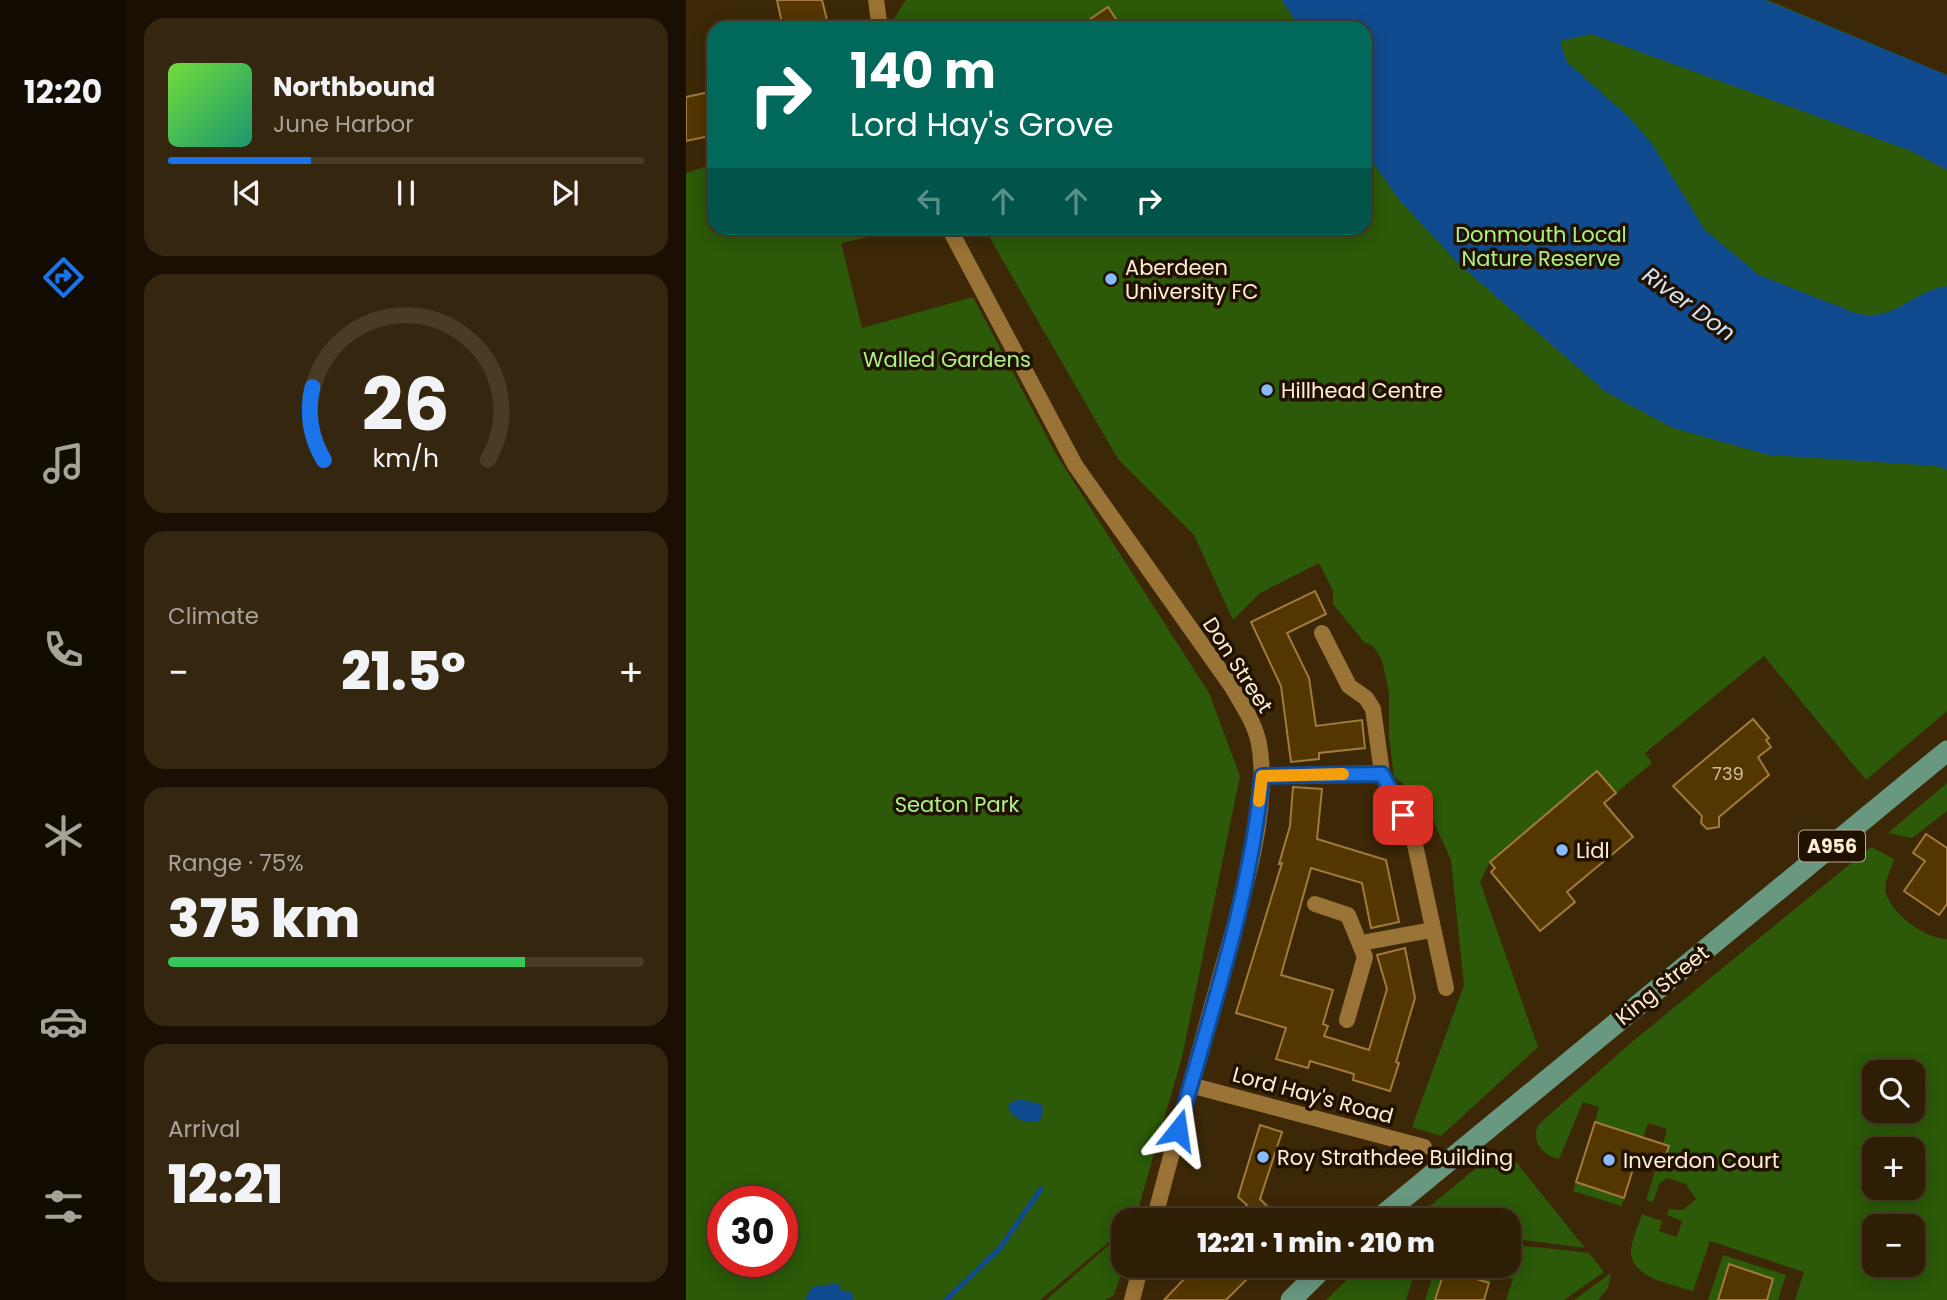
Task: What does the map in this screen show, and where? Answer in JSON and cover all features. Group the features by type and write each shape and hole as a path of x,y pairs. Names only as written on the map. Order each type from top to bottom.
{"main road":[{"name":"King Street","path":"1392,1208 1947,751"},
{"path":"1291,1300 1313,1278"}],"street":[{"path":"876,0 879,21"},
{"name":"Don Street","path":"953,235 1075,465 1250,718 1259,746 1262,776 1258,821 1240,902 1157,1208"},
{"path":"1322,633 1349,686 1366,698 1373,709 1382,774 1414,839 1446,988"},
{"path":"1262,776 1382,774"},
{"path":"1315,904 1348,915 1361,943 1365,960 1347,1020"},
{"path":"1361,943 1432,930"},
{"name":"Lord Hay's Road","path":"1190,1085 1424,1147"},
{"path":"1132,1300 1138,1278"}],"green space":[{"path":"906,0 1768,0 1947,75 1947,711 1866,780 1764,656 1645,753 1652,763 1616,793 1596,771 1490,862 1480,882 1538,1047 1441,1136 1412,1127 1464,985 1451,860 1423,798 1394,777 1389,736 1389,693 1382,660 1373,646 1364,642 1333,604 1333,591 1319,563 1260,593 1233,620 1194,535 1118,459 988,235 1372,235 1372,21 892,21"},
{"name":"Seaton Park","path":"707,166 707,235 876,235 841,243 862,328 973,297 1056,454 1209,693 1240,776 1182,1057 1138,1208 1111,1208 1111,1240 1040,1300 686,1300 686,173"},
{"path":"1947,783 1947,811 1912,838 1888,833"},
{"path":"1871,847 1894,859 1886,886 1891,904 1921,931 1947,939 1947,1300 1795,1300 1804,1272 1710,1241 1693,1291 1655,1279 1638,1268 1631,1252 1642,1214 1662,1221 1659,1231 1677,1237 1682,1221 1667,1215 1669,1209 1683,1210 1696,1199 1686,1184 1667,1178 1659,1184 1653,1202 1646,1200 1658,1162 1663,1164 1669,1146 1663,1144 1667,1129 1648,1123 1643,1138 1595,1122 1599,1107 1583,1102 1559,1159 1540,1147 1536,1137 1538,1125 1633,1041"},
{"path":"1496,1152 1504,1152 1512,1157 1585,1248 1521,1240 1521,1208 1428,1208"},
{"path":"1576,1182 1624,1198 1621,1206 1573,1191"},
{"path":"1111,1243 1111,1278 1120,1278 1114,1295 1105,1300 1046,1300"},
{"path":"1521,1245 1589,1253 1604,1272 1564,1300 1506,1300 1513,1279 1510,1278 1521,1278"},
{"path":"1723,1255 1786,1275 1778,1300 1708,1300"},
{"path":"1611,1273 1608,1288 1598,1300 1574,1300"},
{"path":"1349,1278 1413,1278 1406,1300 1326,1300"},
{"path":"1432,1278 1442,1278 1435,1300 1425,1300"},
{"path":"1473,1278 1491,1278 1489,1283"}],"water":[{"name":"Donmouth Local Nature Reserve","path":"1282,0 1765,0 1947,75 1947,170 1911,151 1591,34 1560,41 1567,62 1629,117 1652,144 1705,230 1759,275 1858,314 1872,315 1894,310 1924,293 1947,286 1947,470 1937,466 1769,455 1673,428 1606,392 1460,265 1400,201 1372,161 1372,21 1296,21"},
{"path":"1018,1099 1041,1104 1043,1111 1040,1121 1025,1121 1013,1114 1008,1105"},
{"path":"839,1283 840,1290 852,1292 853,1300 805,1300 812,1287"}],"building":[{"path":"777,0 822,0 827,21 782,21"},
{"path":"1108,7 1117,21 1087,21"},
{"path":"707,92 707,136 686,141 686,97"},
{"path":"1315,591 1326,614 1287,633 1309,678 1316,726 1362,720 1365,748 1319,753 1319,759 1291,762 1281,686 1251,622"},
{"path":"1753,719 1769,738 1766,740 1771,747 1758,757 1769,775 1719,817 1719,827 1707,829 1701,823 1702,816 1673,786"},
{"name":"Lidl","path":"1597,771 1616,793 1604,803 1633,837 1567,892 1575,902 1540,931 1491,872 1495,868 1490,862"},
{"path":"1293,787 1322,789 1317,839 1386,860 1399,922 1371,928 1362,883 1311,868 1281,975 1333,990 1323,1024 1328,1026 1324,1036 1369,1050 1387,989 1377,955 1405,948 1415,998 1390,1091 1353,1080 1354,1074 1310,1061 1308,1068 1276,1059 1286,1028 1236,1013 1282,863 1279,864 1290,826"},
{"path":"1926,834 1947,848 1947,904 1939,915 1904,891 1925,861 1913,853"},
{"name":"Inverdon Court","path":"1595,1122 1669,1146 1663,1164 1637,1156 1624,1198 1576,1182"},
{"name":"Roy Strathdee Building","path":"1260,1125 1282,1132 1260,1199 1269,1208 1244,1208 1247,1205 1238,1197"},
{"path":"1729,1264 1773,1279 1767,1300 1718,1300"},
{"path":"1185,1278 1248,1278 1226,1300 1164,1300"},
{"path":"1442,1278 1473,1278 1489,1283 1484,1300 1435,1300"}],"waterway":[{"path":"946,1300 1000,1248 1041,1189"}],"slow traffic":[{"path":"1259,801 1262,776 1343,774"}],"place":[{"name":"Aberdeen University FC","path":"1111,279"},
{"name":"Hillhead Centre","path":"1267,390"},
{"name":"Lidl","path":"1562,850"},
{"name":"Roy Strathdee Building","path":"1263,1157"},
{"name":"Inverdon Court","path":"1609,1160"}],"route":[{"path":"1178,1130 1240,902 1258,821 1262,776 1382,774 1403,815"}],"water label":[{"name":"River Don","path":"1689,304"}],"park label":[{"name":"Walled Gardens","path":"947,359"}]}
